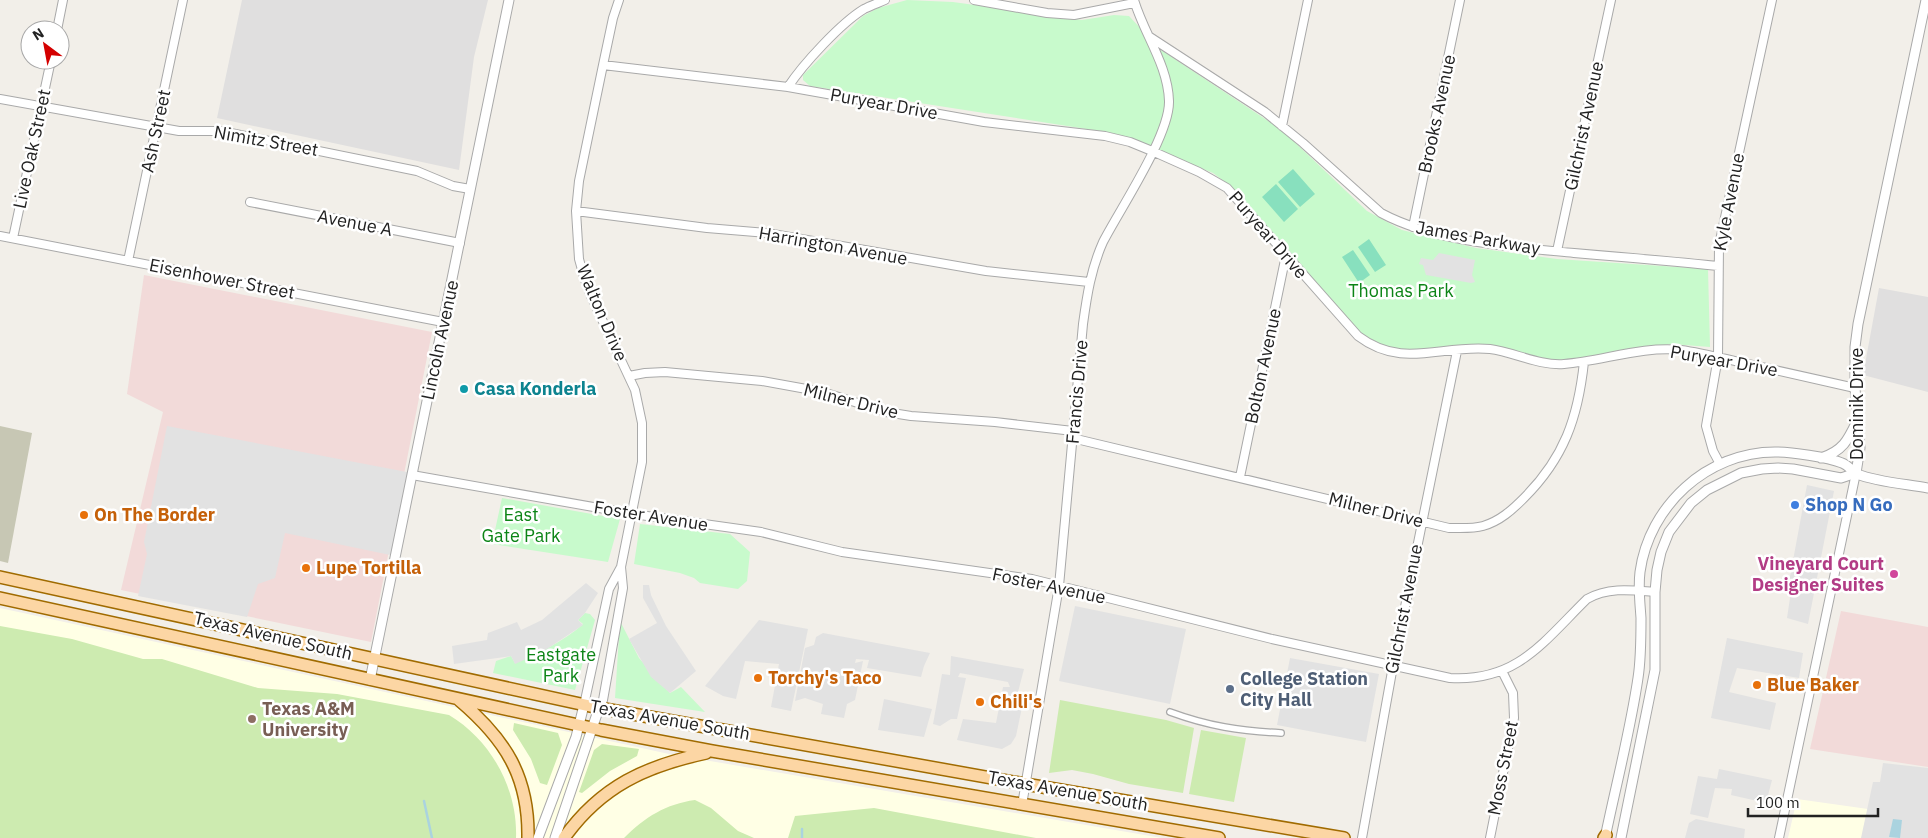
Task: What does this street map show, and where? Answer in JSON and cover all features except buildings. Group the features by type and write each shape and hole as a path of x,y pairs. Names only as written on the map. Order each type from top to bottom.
{"main road":[{"name":"Texas Avenue South","path":"0,577 130,604 482,684 599,708 1025,784 1344,838"},
{"name":"Texas Avenue South","path":"0,598 579,726 836,773 1218,838"},
{"path":"125,626 130,604"},
{"path":"458,699 488,726 510,758 523,793 528,815 528,838"},
{"path":"564,838 598,801 633,777 662,764 712,751"},
{"path":"836,773 841,751"}],"street":[{"path":"59,20 64,0"},
{"name":"Ash Street","path":"128,261 183,0"},
{"name":"Lincoln Avenue","path":"370,680 509,0"},
{"name":"Walton Drive","path":"584,705 609,588 621,567 642,462 638,404 629,376 584,277 579,259 576,212 579,181 613,18 619,0"},
{"path":"788,86 799,71 845,24 864,10 885,0"},
{"path":"974,0 1047,13 1074,15 1134,1"},
{"path":"1282,126 1308,0"},
{"name":"Brooks Avenue","path":"1413,227 1460,0"},
{"name":"Gilchrist Avenue","path":"1557,251 1611,0"},
{"name":"Kyle Avenue","path":"1720,464 1713,451 1706,426 1718,357 1719,244 1772,0"},
{"name":"Dominik Drive","path":"1780,838 1856,473 1860,448 1855,388 1855,348 1858,324 1926,0"},
{"name":"Francis Drive","path":"1022,805 1059,586 1089,282 1103,243 1164,126 1169,102 1164,74 1134,1"},
{"name":"James Parkway","path":"1150,37 1265,112 1303,143 1381,213 1413,227 1476,241 1557,251 1718,266"},
{"name":"Puryear Drive","path":"603,66 788,86 984,122 1105,136 1130,142 1200,172 1227,188 1358,336 1372,346 1392,353 1457,351 1472,348 1492,350 1538,361 1561,364 1584,362 1634,351 1680,350 1855,388"},
{"name":"Live Oak Street","path":"13,238 49,70"},
{"name":"Nimitz Street","path":"0,99 157,128 179,131 221,131 322,150 417,171 453,186 470,189"},
{"name":"Avenue A","path":"250,202 460,243"},
{"name":"Harrington Avenue","path":"576,212 707,228 767,233 986,272 1055,277 1089,282"},
{"name":"Eisenhower Street","path":"0,236 444,322"},
{"name":"Bolton Avenue","path":"1240,477 1286,255"},
{"name":"Gilchrist Avenue","path":"1362,838 1392,666 1457,351"},
{"name":"Milner Drive","path":"629,376 665,372 762,381 823,392 886,412 911,416 995,422 1073,434 1449,528 1484,526 1502,518 1518,504 1553,463 1563,446 1578,403 1584,362"},
{"path":"1821,458 1840,450 1849,438 1857,420"},
{"path":"1605,837 1638,678 1641,621 1639,591 1644,556 1659,518 1674,498 1691,482 1720,464 1766,452 1800,454 1821,458 1843,463 1856,473 1928,488"},
{"path":"1621,838 1655,670 1655,592 1661,552 1669,532 1691,503 1714,486 1741,473 1762,469 1793,469 1840,478 1856,473"},
{"name":"Foster Avenue","path":"412,475 633,514 761,532 842,552 1000,574 1059,586 1272,639 1450,678 1468,679 1487,676 1519,662 1534,650 1586,599 1608,590 1655,592"},
{"name":"Walton Drive","path":"599,708 603,700 623,588 621,567"},
{"name":"Moss Street","path":"1490,838 1514,718 1513,693 1502,671"},
{"path":"538,838 579,726 584,705"},
{"path":"554,838 599,708"},
{"path":"1170,712 1199,723 1250,731 1281,733"}],"shaded area":[{"path":"242,0 488,0 474,57 459,170 217,118"},
{"path":"1439,253 1475,260 1472,275 1475,282 1471,283 1426,275 1423,265 1419,264 1421,258 1433,260"},
{"path":"144,275 432,332 371,642 121,590 163,412 127,394"},
{"path":"1879,288 1928,297 1928,392 1863,375"},
{"path":"0,426 32,433 8,563 0,561"},
{"path":"167,426 412,473 395,556 285,533 275,578 258,584 247,617 138,596 147,554 144,542"},
{"path":"1807,485 1834,491 1808,624 1787,618 1790,598 1789,582"},
{"path":"586,583 598,593 578,620 583,625 544,651 515,664 511,656 454,664 452,646 487,640 488,633 517,622 521,630 542,620"},
{"path":"643,585 649,585 651,595 666,626 696,671 670,693 651,677 629,639 657,623 643,598"},
{"path":"1075,606 1186,629 1170,704 1059,681"},
{"name":"Texas A&M University","path":"0,608 669,754 1162,838 0,838"},
{"path":"1841,611 1928,627 1928,767 1810,749"},
{"path":"759,620 808,629 791,711 771,707 779,664 745,661 736,699 723,696 705,686"},
{"path":"823,633 930,653 921,677 867,668 869,660 856,659 855,663 863,661 855,700 847,704 844,718 821,714 823,704 805,698 795,701 805,648 814,645 816,637"},
{"path":"1727,638 1803,653 1799,678 1737,668 1729,692 1776,703 1770,730 1711,718"},
{"path":"951,656 1024,669 1018,692 1025,693 1016,736 1011,744 1002,749 957,740 963,719 996,723 1003,687 1010,687 1008,682 960,673 958,677 966,678 957,719 951,719 940,726 933,724 942,674 950,675"},
{"path":"1290,658 1379,674 1366,742 1277,725"},
{"path":"884,699 932,709 924,737 878,730"},
{"path":"1883,763 1928,768 1928,838 1861,838 1873,782 1880,782"},
{"path":"1719,769 1772,780 1766,803 1731,795 1732,789 1715,788 1708,818 1690,814 1698,776 1717,779"},
{"path":"1797,799 1868,809 1863,838 1788,838"},
{"path":"1696,819 1745,829 1744,838 1685,838 1689,823"}],"green space":[{"name":"Thomas Park","path":"907,0 953,2 1082,20 1114,15 1129,16 1161,50 1282,130 1367,211 1402,230 1476,248 1557,259 1708,269 1710,347 1671,344 1628,350 1589,359 1560,361 1467,346 1395,351 1366,343 1233,188 1213,173 1112,133 810,86 803,80 803,75 863,16 878,8"},
{"path":"1293,169 1315,194 1300,207 1278,182"},
{"path":"1276,184 1298,209 1284,222 1262,197"},
{"path":"1369,239 1386,265 1375,272 1358,247"},
{"path":"1353,250 1370,275 1359,283 1342,257"},
{"name":"East Gate Park","path":"502,498 620,519 608,562 492,544"},
{"path":"640,524 730,534 750,552 747,581 738,589 700,583 694,578 680,573 634,564"},
{"name":"Eastgate Park","path":"585,613 590,614 595,620 575,690 493,673 496,661 511,656 515,663 559,642 583,624 578,620"},
{"name":"Eastgate Park","path":"620,621 639,658 670,693 681,687 705,712 615,698"},
{"name":"Texas A&M University","path":"0,626 72,639 143,659 162,659 258,688 337,694 449,715 464,725 477,738 499,768 507,784 512,802 516,838 0,838"},
{"path":"1060,700 1166,720 1194,728 1183,793 1129,784 1072,770 1049,773"},
{"path":"514,723 558,733 562,745 547,785 540,783 531,759 513,730"},
{"path":"1201,730 1246,738 1234,802 1189,794"},
{"path":"602,744 639,749 637,756 610,771 582,793 579,792 594,750"},
{"path":"695,800 711,808 738,831 754,838 624,838 648,818 665,808"},
{"path":"874,808 1036,838 788,838 795,816"}],"water":[{"path":"1893,819 1902,820 1900,838 1889,837"}],"waterway":[{"path":"424,801 432,838"},
{"path":"802,829 802,838"}],"place":[{"name":"Casa Konderla","path":"464,389"},
{"name":"Shop N Go","path":"1795,505"},
{"name":"On The Border","path":"84,515"},
{"name":"Lupe Tortilla","path":"306,568"},
{"name":"Vineyard Court Designer Suites","path":"1894,574"},
{"name":"Torchy's Taco","path":"758,678"},
{"name":"Blue Baker","path":"1757,685"},
{"name":"College Station City Hall","path":"1230,689"},
{"name":"Chili's","path":"980,702"},
{"name":"Texas A&M University","path":"252,719"}]}
